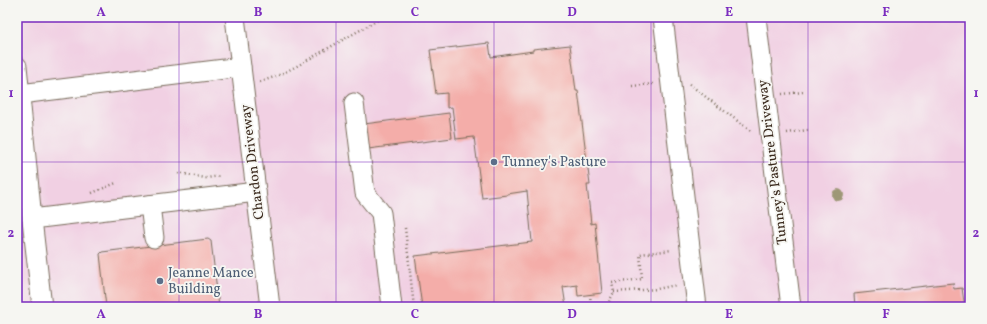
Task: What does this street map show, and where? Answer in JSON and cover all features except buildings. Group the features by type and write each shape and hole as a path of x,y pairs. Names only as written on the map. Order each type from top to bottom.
{"street":[{"path":"663,17 697,307"},
{"name":"Tunney's Pasture Driveway","path":"756,17 791,307"},
{"name":"Chardon Driveway","path":"241,19 241,67 270,307"},
{"path":"17,66 42,307"},
{"path":"20,94 241,67"},
{"path":"354,103 365,193 381,212 392,307"},
{"path":"32,219 256,192"},
{"path":"150,205 154,238"}],"path":[{"path":"241,19 270,17"},
{"path":"258,83 297,66 383,17"},
{"path":"632,86 657,84"},
{"path":"689,84 758,136"},
{"path":"786,133 808,130"},
{"path":"178,173 206,178 228,176"},
{"path":"405,228 414,307"},
{"path":"590,294 591,307 608,304 614,292 612,283 642,279 640,254 676,249"},
{"path":"614,292 680,285"}],"shaded area":[{"name":"Tunney's Pasture","path":"17,17 970,17 970,307 17,307"}],"place":[{"name":"Tunney's Pasture","path":"494,162"},
{"name":"Jeanne Mance Building","path":"160,281"}]}
